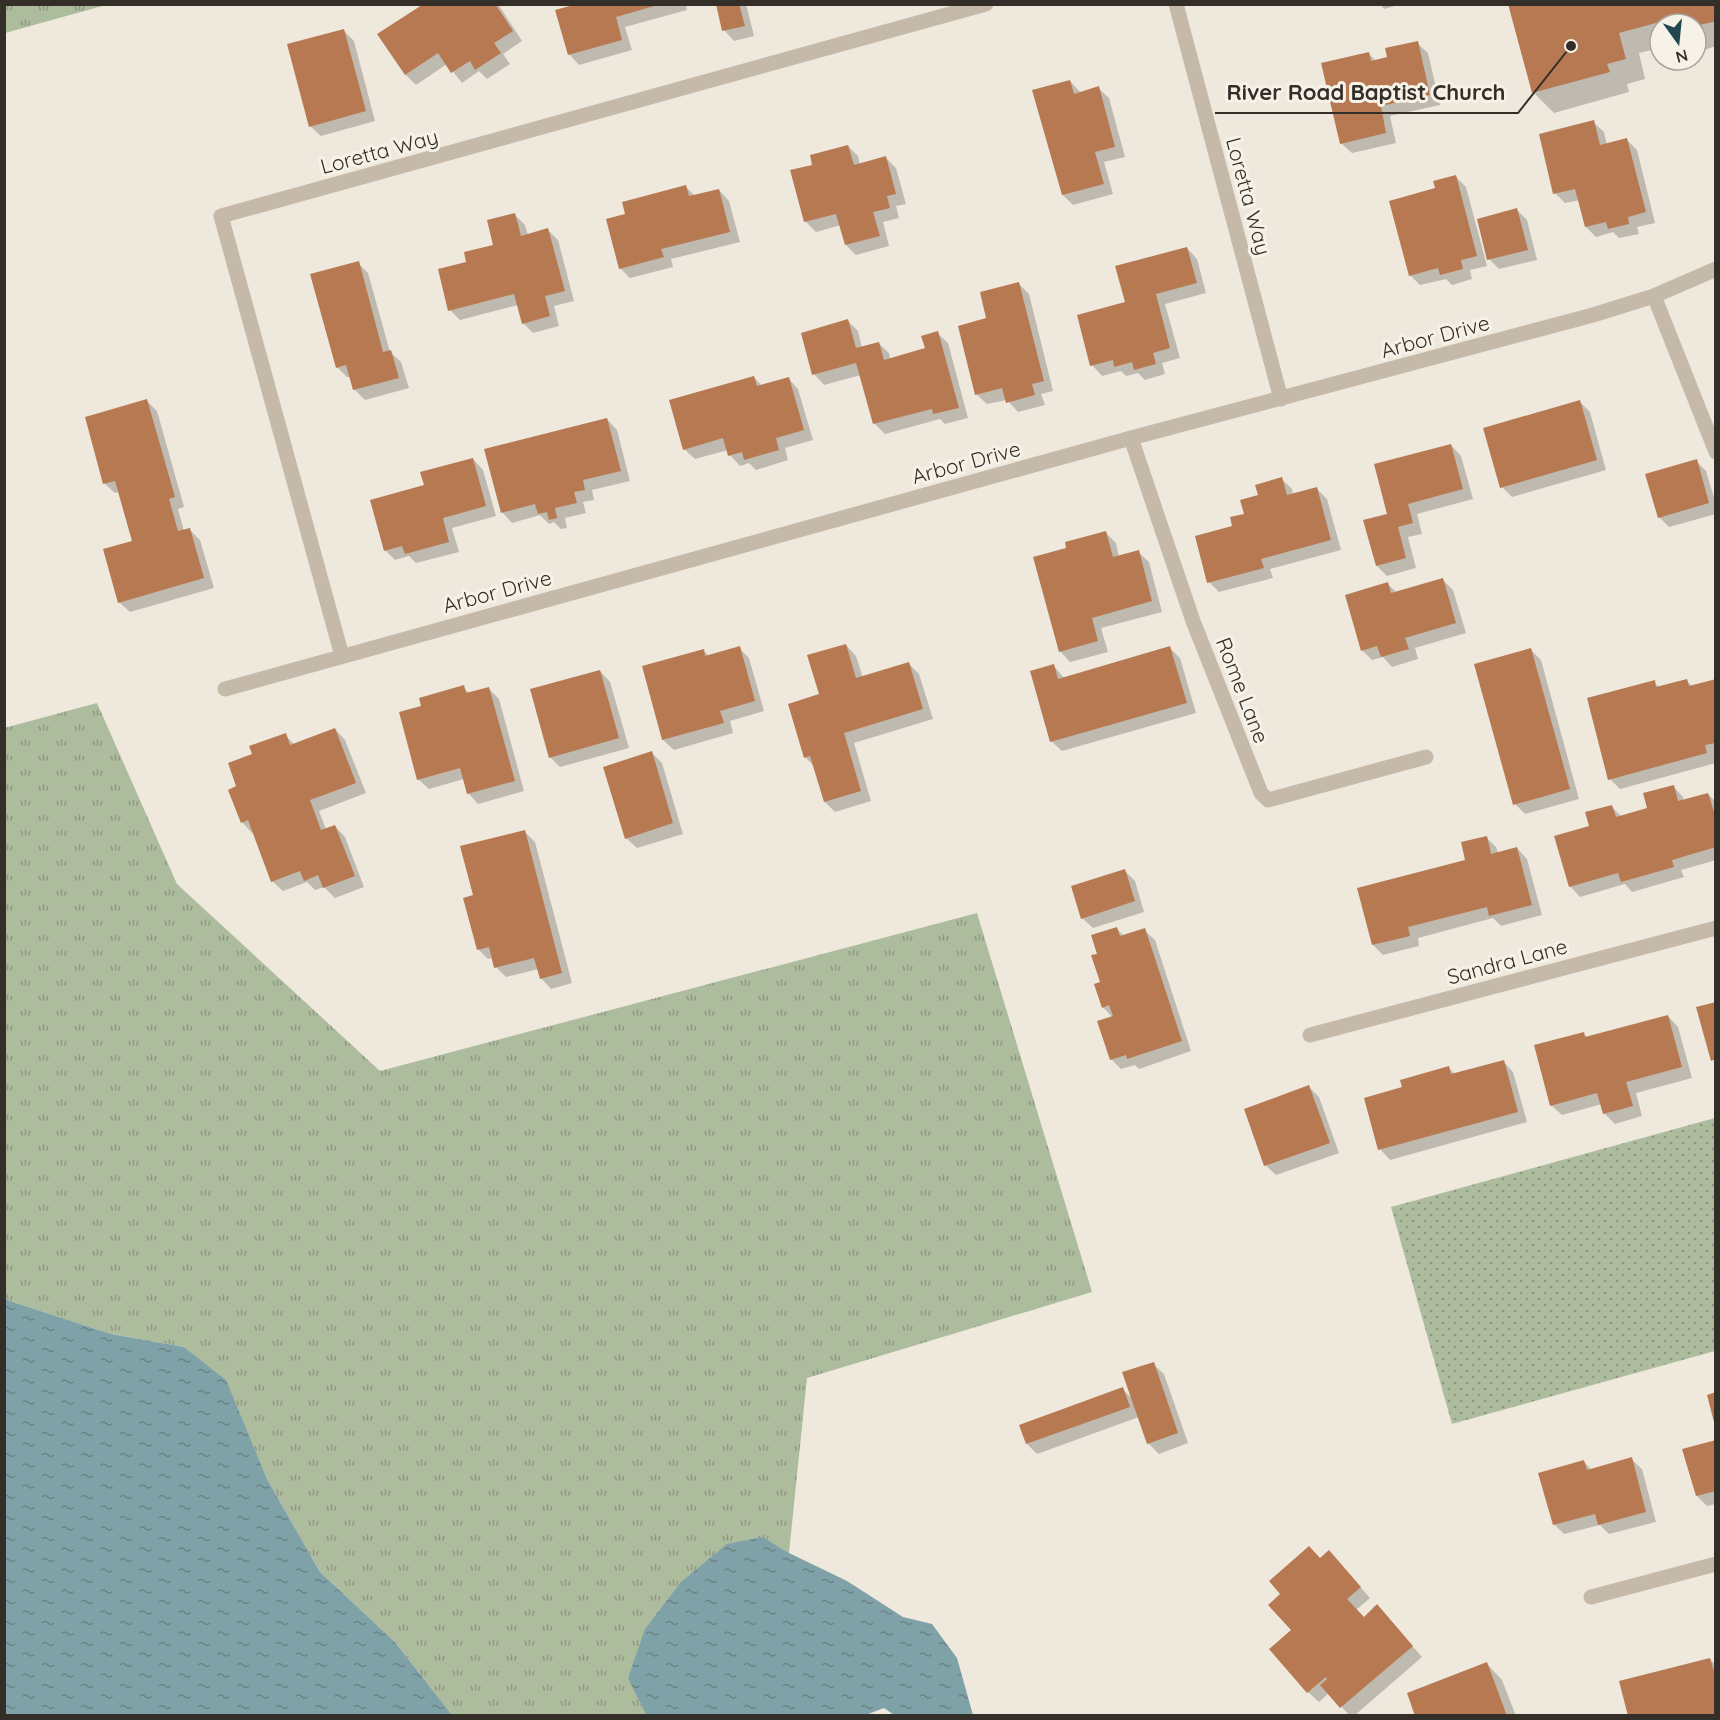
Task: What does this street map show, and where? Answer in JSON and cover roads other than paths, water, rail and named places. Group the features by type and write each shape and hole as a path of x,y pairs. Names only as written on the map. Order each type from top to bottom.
{"street":[{"name":"Loretta Way","path":"342,656 221,216 986,4"},
{"name":"Loretta Way","path":"1176,4 1281,399"},
{"name":"Arbor Drive","path":"225,689 1131,438 1593,315 1654,296 1716,269"},
{"path":"1654,296 1716,452"},
{"name":"Rome Lane","path":"1131,438 1193,621 1261,793 1268,800 1426,758"},
{"name":"Sandra Lane","path":"1310,1035 1716,928"},
{"path":"1591,1596 1716,1564"}],"water":[{"path":"4,1298 111,1334 184,1347 226,1380 267,1479 320,1572 395,1642 452,1715 5,1715"},
{"path":"763,1537 789,1553 847,1581 903,1617 932,1624 957,1658 973,1715 894,1715 884,1708 863,1716 646,1715 628,1678 645,1629 681,1582 727,1544"}],"place":[{"name":"River Road Baptist Church","path":"1571,46"}]}
